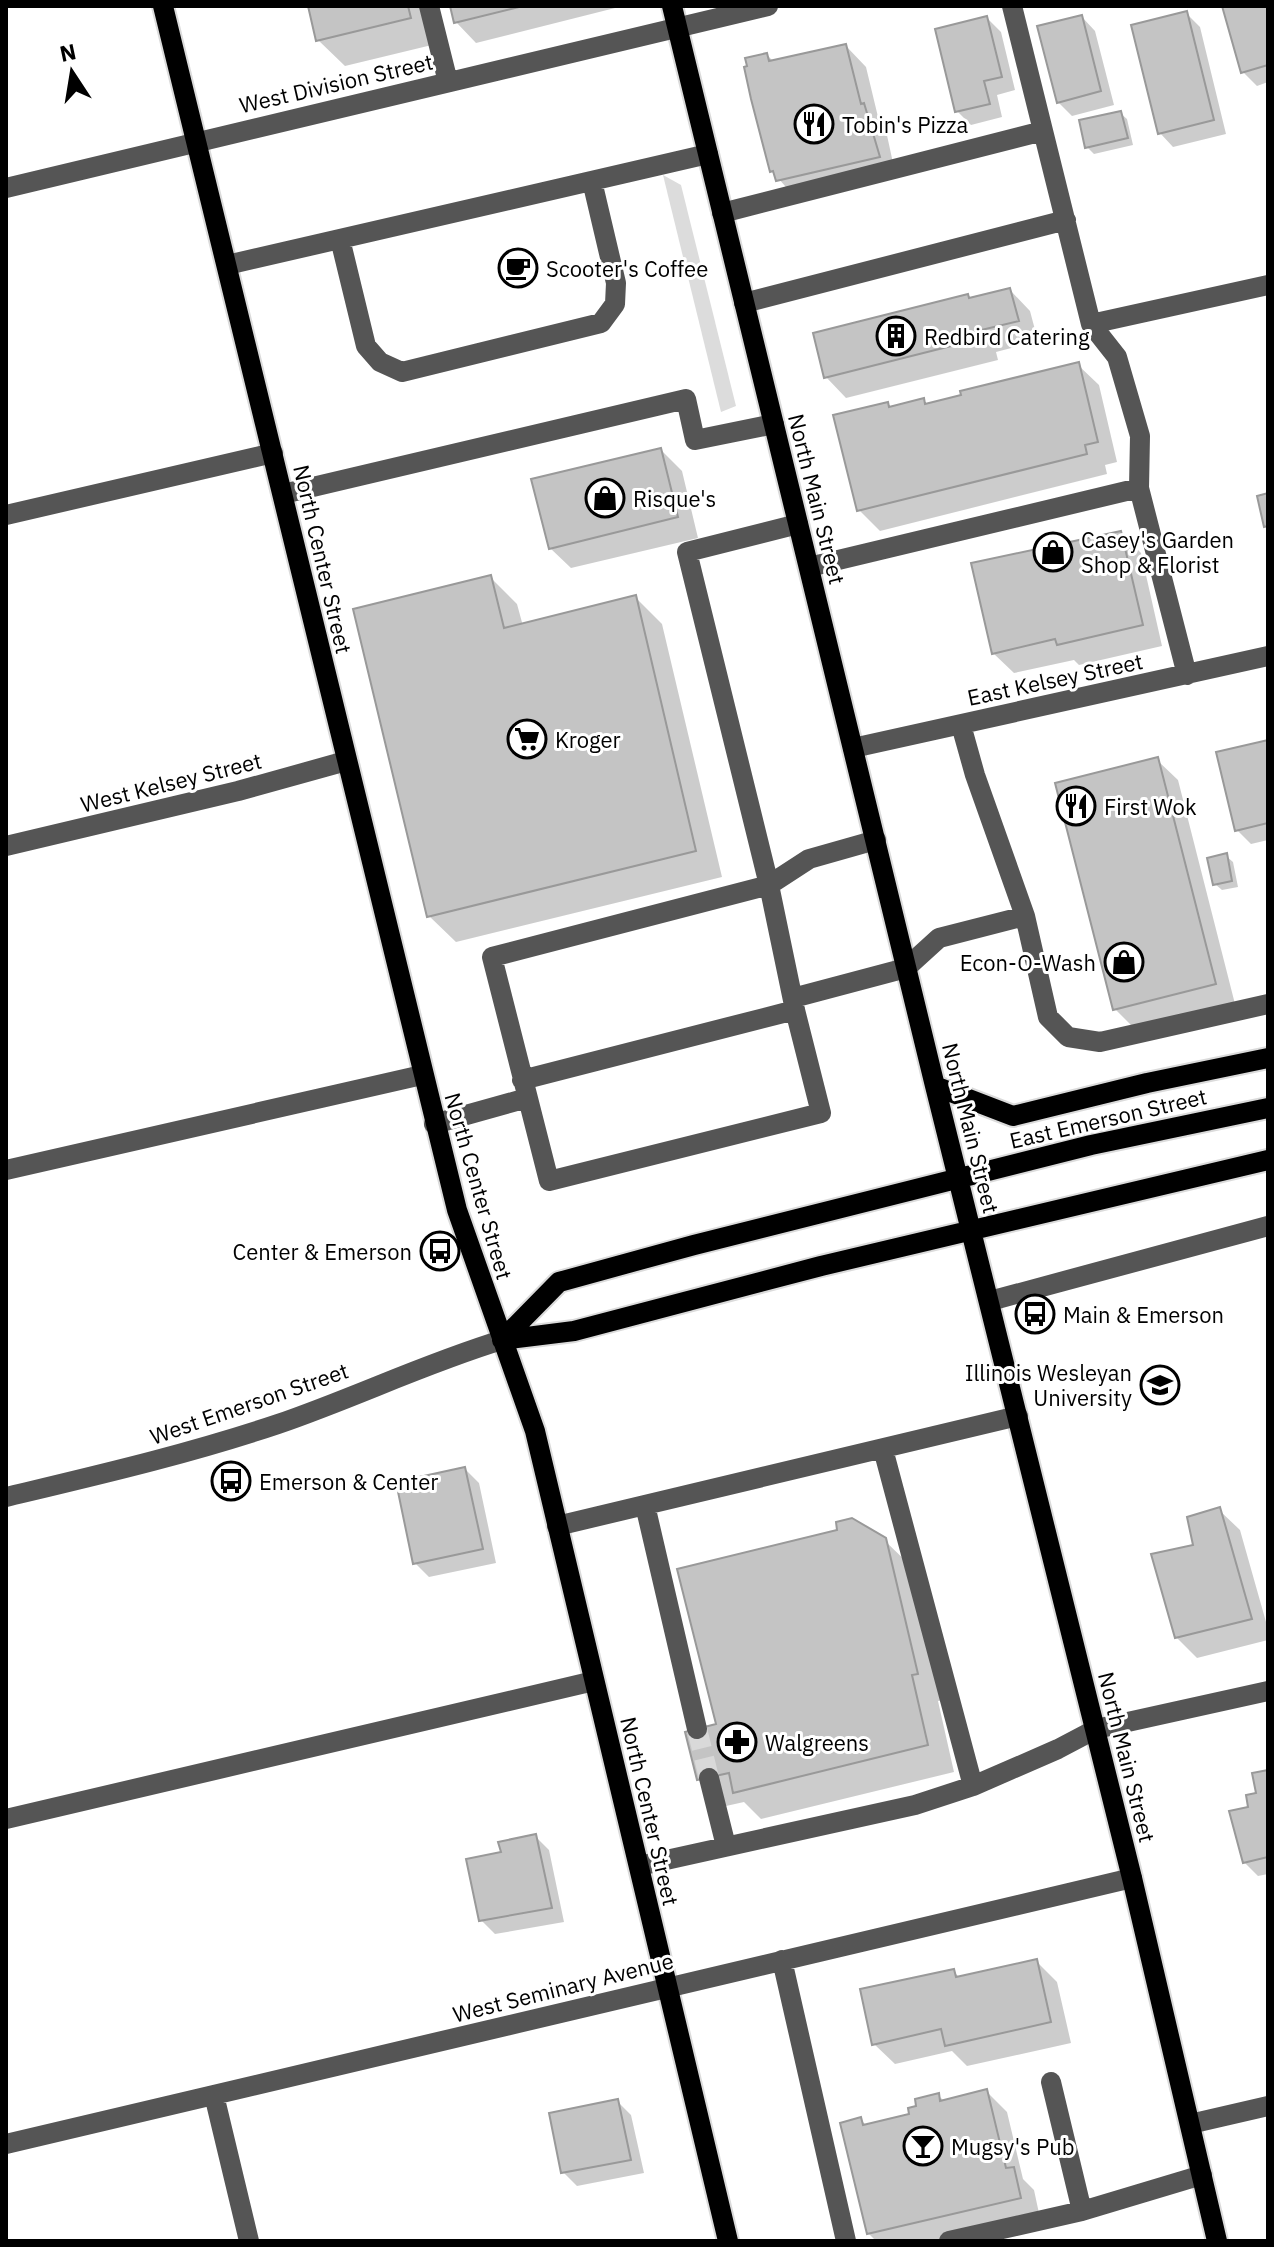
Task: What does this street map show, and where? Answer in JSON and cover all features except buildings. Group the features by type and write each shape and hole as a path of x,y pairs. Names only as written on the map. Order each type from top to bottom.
{"main road":[{"name":"North Center Street","path":"163,6 434,1124 457,1210 535,1431 728,2241"},
{"name":"North Main Street","path":"672,6 935,1086 1096,1729 1217,2241"},
{"path":"935,1086 1013,1116 1147,1083 1268,1058"},
{"name":"East Emerson Street","path":"959,1177 1105,1141 1268,1108"},
{"path":"973,1230 1239,1164 1268,1160"},
{"name":"West Emerson Street","path":"502,1340 559,1282 959,1177"},
{"name":"West Emerson Street","path":"502,1340 574,1331 821,1266 973,1230"}],"street":[{"path":"429,6 448,82"},
{"name":"West Division Street","path":"6,188 768,6"},
{"path":"1012,6 1091,324 1117,357 1140,436 1139,488 1187,675"},
{"path":"722,213 1043,131"},
{"path":"227,265 708,154"},
{"path":"340,239 366,346 380,362 402,372 601,323 615,304 616,283 592,181"},
{"path":"744,303 1066,220"},
{"path":"1091,324 1268,285"},
{"path":"283,494 686,399 695,440 774,424"},
{"path":"6,515 273,453"},
{"path":"809,567 1139,488"},
{"path":"798,524 687,552 769,885 821,1113 549,1181 492,957 769,885 809,859 876,840"},
{"name":"East Kelsey Street","path":"853,748 1268,656"},
{"path":"961,725 975,775 1025,916 1048,1017 1068,1037 1100,1042 1268,1004"},
{"name":"West Kelsey Street","path":"6,846 238,791 346,761"},
{"path":"434,1124 524,1089 906,968 939,938 1025,916"},
{"path":"6,1170 422,1075"},
{"path":"990,1301 1268,1226"},
{"name":"West Emerson Street","path":"6,1497 175,1456 281,1423 436,1362 502,1340"},
{"path":"557,1526 1018,1416"},
{"path":"883,1449 973,1786"},
{"path":"645,1505 697,1729"},
{"path":"6,1819 594,1681"},
{"path":"639,1866 915,1805 973,1786 1051,1753 1096,1729 1268,1691"},
{"path":"709,1778 726,1846"},
{"name":"West Seminary Avenue","path":"6,2144 1132,1878"},
{"path":"782,1960 846,2241"},
{"path":"1051,2082 1082,2211"},
{"path":"214,2095 249,2241"},
{"path":"1190,2124 1268,2106"},
{"path":"949,2241 1082,2211 1202,2175"}],"shaded area":[{"path":"663,175 681,185 736,406 721,412"}],"tunnel":[{"path":"697,1729 709,1778"}],"place":[{"name":"Tobin's Pizza","path":"814,124"},
{"name":"Scooter's Coffee","path":"518,268"},
{"name":"Redbird Catering","path":"896,336"},
{"name":"Risque's","path":"605,498"},
{"name":"Casey's Garden Shop & Florist","path":"1053,552"},
{"name":"Kroger","path":"527,739"},
{"name":"First Wok","path":"1076,806"},
{"name":"Econ-O-Wash","path":"1124,962"},
{"name":"Center & Emerson","path":"440,1251"},
{"name":"Main & Emerson","path":"1035,1314"},
{"name":"Illinois Wesleyan University","path":"1160,1385"},
{"name":"Emerson & Center","path":"231,1481"},
{"name":"Walgreens","path":"737,1742"},
{"name":"Mugsy's Pub","path":"923,2146"}]}
